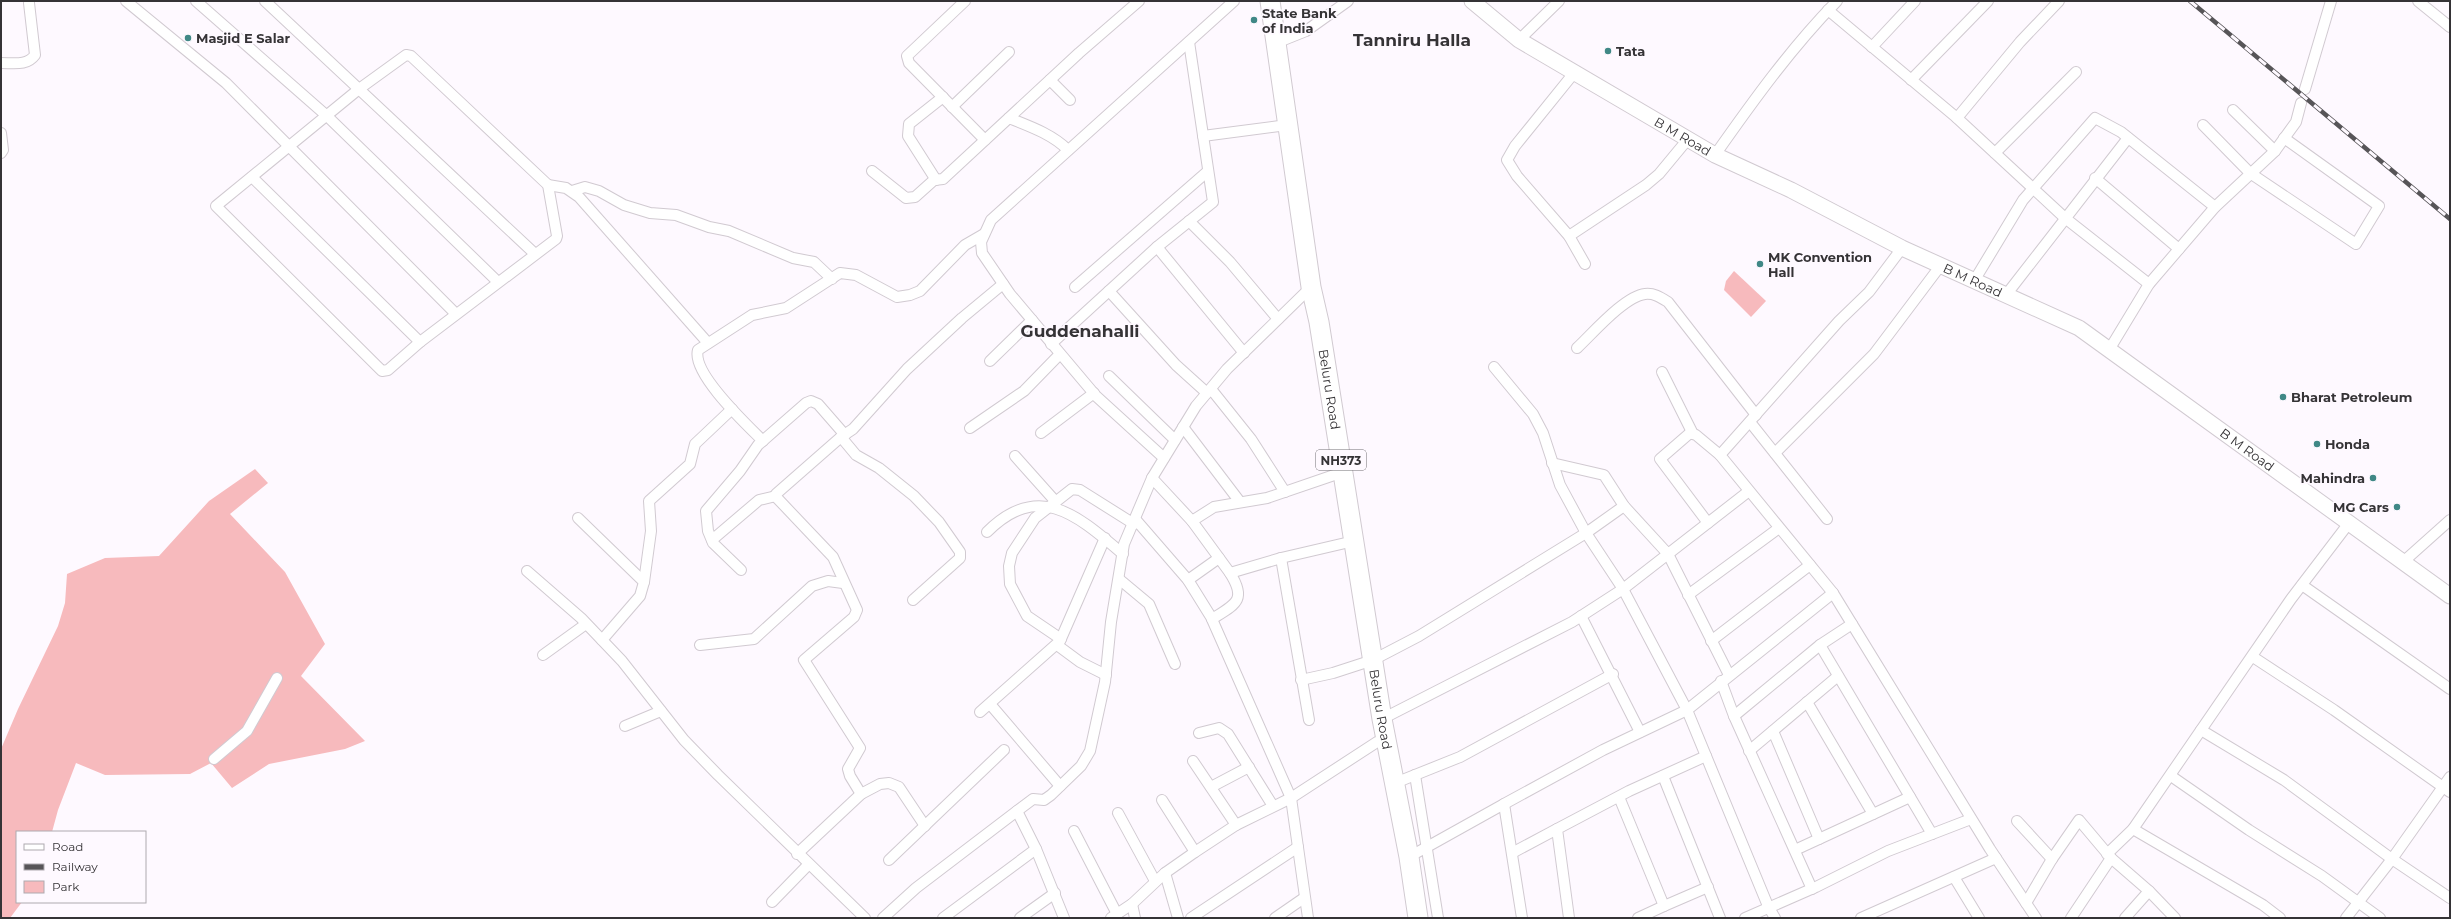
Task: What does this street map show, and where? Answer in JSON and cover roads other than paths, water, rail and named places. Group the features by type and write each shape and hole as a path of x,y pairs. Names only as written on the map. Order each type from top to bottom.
{"highway":[{"name":"Beluru Road","path":"1270,1 1311,287 1319,322 1382,719 1409,857 1418,918"}],"street":[{"path":"126,1 226,83 288,148 456,314"},
{"path":"196,1 327,116 498,282"},
{"path":"265,1 535,254"},
{"path":"965,1 907,56 909,63 985,140"},
{"path":"872,171 906,198 915,197 936,180 943,179 1050,80 1139,1"},
{"path":"1164,458 1125,424 1094,393 1051,344 1003,284 982,253 981,242 991,220 1234,1"},
{"path":"1276,43 1306,31 1348,1"},
{"name":"B M Road","path":"1472,1 1519,40 1715,155 1791,190 1902,248 2079,328 2450,596"},
{"path":"1519,40 1560,1"},
{"path":"1715,155 1788,55 1837,1"},
{"path":"1872,47 1915,1"},
{"path":"1911,80 1988,1"},
{"path":"1957,118 2020,42 2060,1"},
{"path":"2305,90 2331,1"},
{"path":"2418,1 2450,27"},
{"path":"1,63 23,63 30,61 35,55 29,3"},
{"path":"1828,10 1957,118 2032,190 2064,218 2149,284"},
{"path":"1051,344 1157,247 1213,202 1188,42"},
{"path":"952,107 1009,52"},
{"path":"548,185 557,238 456,314 386,371 379,370 216,208 218,203 288,148 359,89 409,55 548,185 572,191 595,213 625,250 708,343"},
{"path":"1995,153 2076,72"},
{"path":"1574,73 1506,160 1517,176 1569,236 1585,264"},
{"path":"1050,80 1070,100"},
{"path":"936,180 908,136 907,128 909,124 943,97"},
{"path":"2110,350 2149,284 2215,207 2275,151 2296,122 2301,103"},
{"path":"2233,110 2275,151"},
{"path":"1009,118 1034,128 1061,143 1068,150"},
{"path":"1974,280 2023,200 2094,118 2128,138 2215,207"},
{"path":"1203,136 1287,125"},
{"path":"2203,126 2250,173 2356,244 2379,206 2284,138"},
{"path":"1,133 3,150 1,153"},
{"path":"2006,295 2095,178 2128,138"},
{"path":"1569,236 1646,185 1659,174 1688,139"},
{"path":"1075,287 1208,171"},
{"path":"252,177 420,342"},
{"path":"2095,178 2179,249"},
{"path":"572,191 584,187 598,191 624,205 650,213 676,215 709,227 729,231 793,258 814,262 832,279"},
{"path":"1189,221 1230,262 1278,319"},
{"path":"763,441 717,394 699,362 698,350 752,315 786,308 840,273 847,272 897,297 910,296 920,291 965,245 984,234"},
{"path":"1157,247 1244,353"},
{"path":"1720,455 1839,321 1869,292 1902,248"},
{"path":"1775,453 1874,354 1941,265"},
{"path":"776,496 778,491 843,436 854,429 908,369 962,318 1003,284"},
{"path":"883,918 916,888 1033,799 1044,800 1081,766 1090,751 1106,675 1111,622 1124,544 1135,522 1152,478 1183,427 1209,391 1244,353 1311,287"},
{"path":"1109,291 1176,364 1209,391 1251,439 1285,492"},
{"path":"1577,348 1633,298 1645,294 1657,295 1668,302 1753,418 1775,453 1827,519"},
{"path":"990,361 1032,320"},
{"path":"970,428 1024,391 1060,354"},
{"path":"1494,367 1533,414 1543,432 1560,485 1586,533 1623,589 1687,710 1768,906 1775,918"},
{"path":"1662,372 1693,434 1720,455 1833,593 1971,819 2036,918"},
{"path":"1109,376 1175,440"},
{"path":"1041,433 1094,393"},
{"path":"741,570 712,540 706,511 763,441 811,401 818,404 856,455 879,468 914,496 939,522 960,552 960,558 913,600"},
{"path":"602,640 640,596 644,582 651,531 649,501 690,464 695,444 732,409"},
{"path":"1183,427 1240,502"},
{"path":"1693,434 1690,433 1660,459 1708,523"},
{"path":"1015,456 1053,504 1084,520 1123,554"},
{"path":"1552,463 1604,475 1624,506 1668,554 1711,641 1725,678 1734,716 1812,889"},
{"path":"1192,521 1214,507 1267,498 1343,472"},
{"path":"1152,478 1192,521 1239,587 1238,596 1228,610 1212,619"},
{"path":"1106,675 1080,662 1059,642 1027,616 1010,584 1009,566 1012,553 1036,518 1068,491 1076,488 1135,522 1188,580 1212,619 1291,798 1308,918"},
{"path":"1382,719 1422,701 1582,616 1623,589 1749,491"},
{"path":"712,540 759,500 776,496"},
{"path":"776,496 833,557 857,613 806,657 804,662 825,690 860,748 848,769 850,776 861,794"},
{"path":"987,532 1006,515 1034,505 1053,504"},
{"path":"1301,680 1333,673 1373,660 1419,636 1586,533 1624,506"},
{"path":"578,518 644,582"},
{"path":"2403,562 2450,520"},
{"path":"2071,918 2109,856 2133,829 2302,585 2349,523"},
{"path":"1688,595 1779,528"},
{"path":"980,712 1059,642 1105,538"},
{"path":"1230,573 1281,558 1354,541"},
{"path":"1188,580 1219,558"},
{"path":"1281,558 1309,720"},
{"path":"1711,641 1810,565"},
{"path":"527,571 586,624 622,660 684,740 808,865 865,918"},
{"path":"1119,579 1149,604 1175,664"},
{"path":"700,645 754,639 812,586 828,581 843,582"},
{"path":"2302,585 2450,689"},
{"path":"1409,857 1603,750 1687,710 1725,678 1833,593"},
{"path":"1582,616 1613,674 1640,732"},
{"path":"543,655 586,624"},
{"path":"1734,716 1820,645 1852,624"},
{"path":"1820,645 1932,834"},
{"path":"2253,657 2334,710 2447,789"},
{"path":"1395,783 1460,757 1558,702 1613,674"},
{"path":"1749,751 1838,676"},
{"path":"214,759 247,731 277,678"},
{"path":"1807,702 1873,814"},
{"path":"990,704 1060,786"},
{"path":"625,726 661,711"},
{"path":"1199,733 1219,728 1223,730 1249,767 1273,806"},
{"path":"2201,730 2284,780 2392,859 2450,898"},
{"path":"1773,731 1819,839"},
{"path":"1074,831 1114,916 1132,904 1165,873 1236,825 1291,798 1377,742 1387,741"},
{"path":"889,860 1004,750"},
{"path":"1512,853 1619,797 1706,756"},
{"path":"1194,761 1236,825"},
{"path":"1211,788 1249,767"},
{"path":"1415,775 1438,918"},
{"path":"1662,776 1720,918"},
{"path":"2171,776 2380,918"},
{"path":"2346,918 2447,789 2450,777"},
{"path":"797,854 861,794 880,784 889,784 899,787 925,826"},
{"path":"1619,797 1664,906"},
{"path":"1795,850 1910,797"},
{"path":"1162,800 1195,852"},
{"path":"1504,804 1522,918"},
{"path":"1017,811 1036,849 1064,918"},
{"path":"1118,813 1155,881"},
{"path":"1745,918 1768,906 1812,889 1888,851 1971,819"},
{"path":"2026,904 2052,859 2078,820 2109,856 2149,891 2175,918"},
{"path":"2018,821 2052,859"},
{"path":"1557,829 1569,918"},
{"path":"2133,829 2263,905 2280,918"},
{"path":"1191,918 1298,846"},
{"path":"943,918 1036,849"},
{"path":"1861,918 1996,858"},
{"path":"772,902 808,865"},
{"path":"1165,873 1178,918"},
{"path":"1954,877 1979,918"},
{"path":"1638,918 1708,887"},
{"path":"2125,918 2149,891"},
{"path":"1020,918 1054,893"},
{"path":"1275,918 1304,898"},
{"path":"1132,904 1135,918"}],"railway":[{"path":"2190,1 2450,219"}],"place":[{"name":"State Bank of India","path":"1254,20"},
{"name":"Masjid E Salar","path":"188,38"},
{"name":"Tata","path":"1608,51"},
{"name":"MK Convention Hall","path":"1760,264"},
{"name":"Bharat Petroleum","path":"2283,397"},
{"name":"Honda","path":"2317,444"},
{"name":"Mahindra","path":"2373,478"},
{"name":"MG Cars","path":"2397,507"}],"district":[{"name":"Tanniru Halla","path":"1412,40"},
{"name":"Guddenahalli","path":"1080,331"}]}
